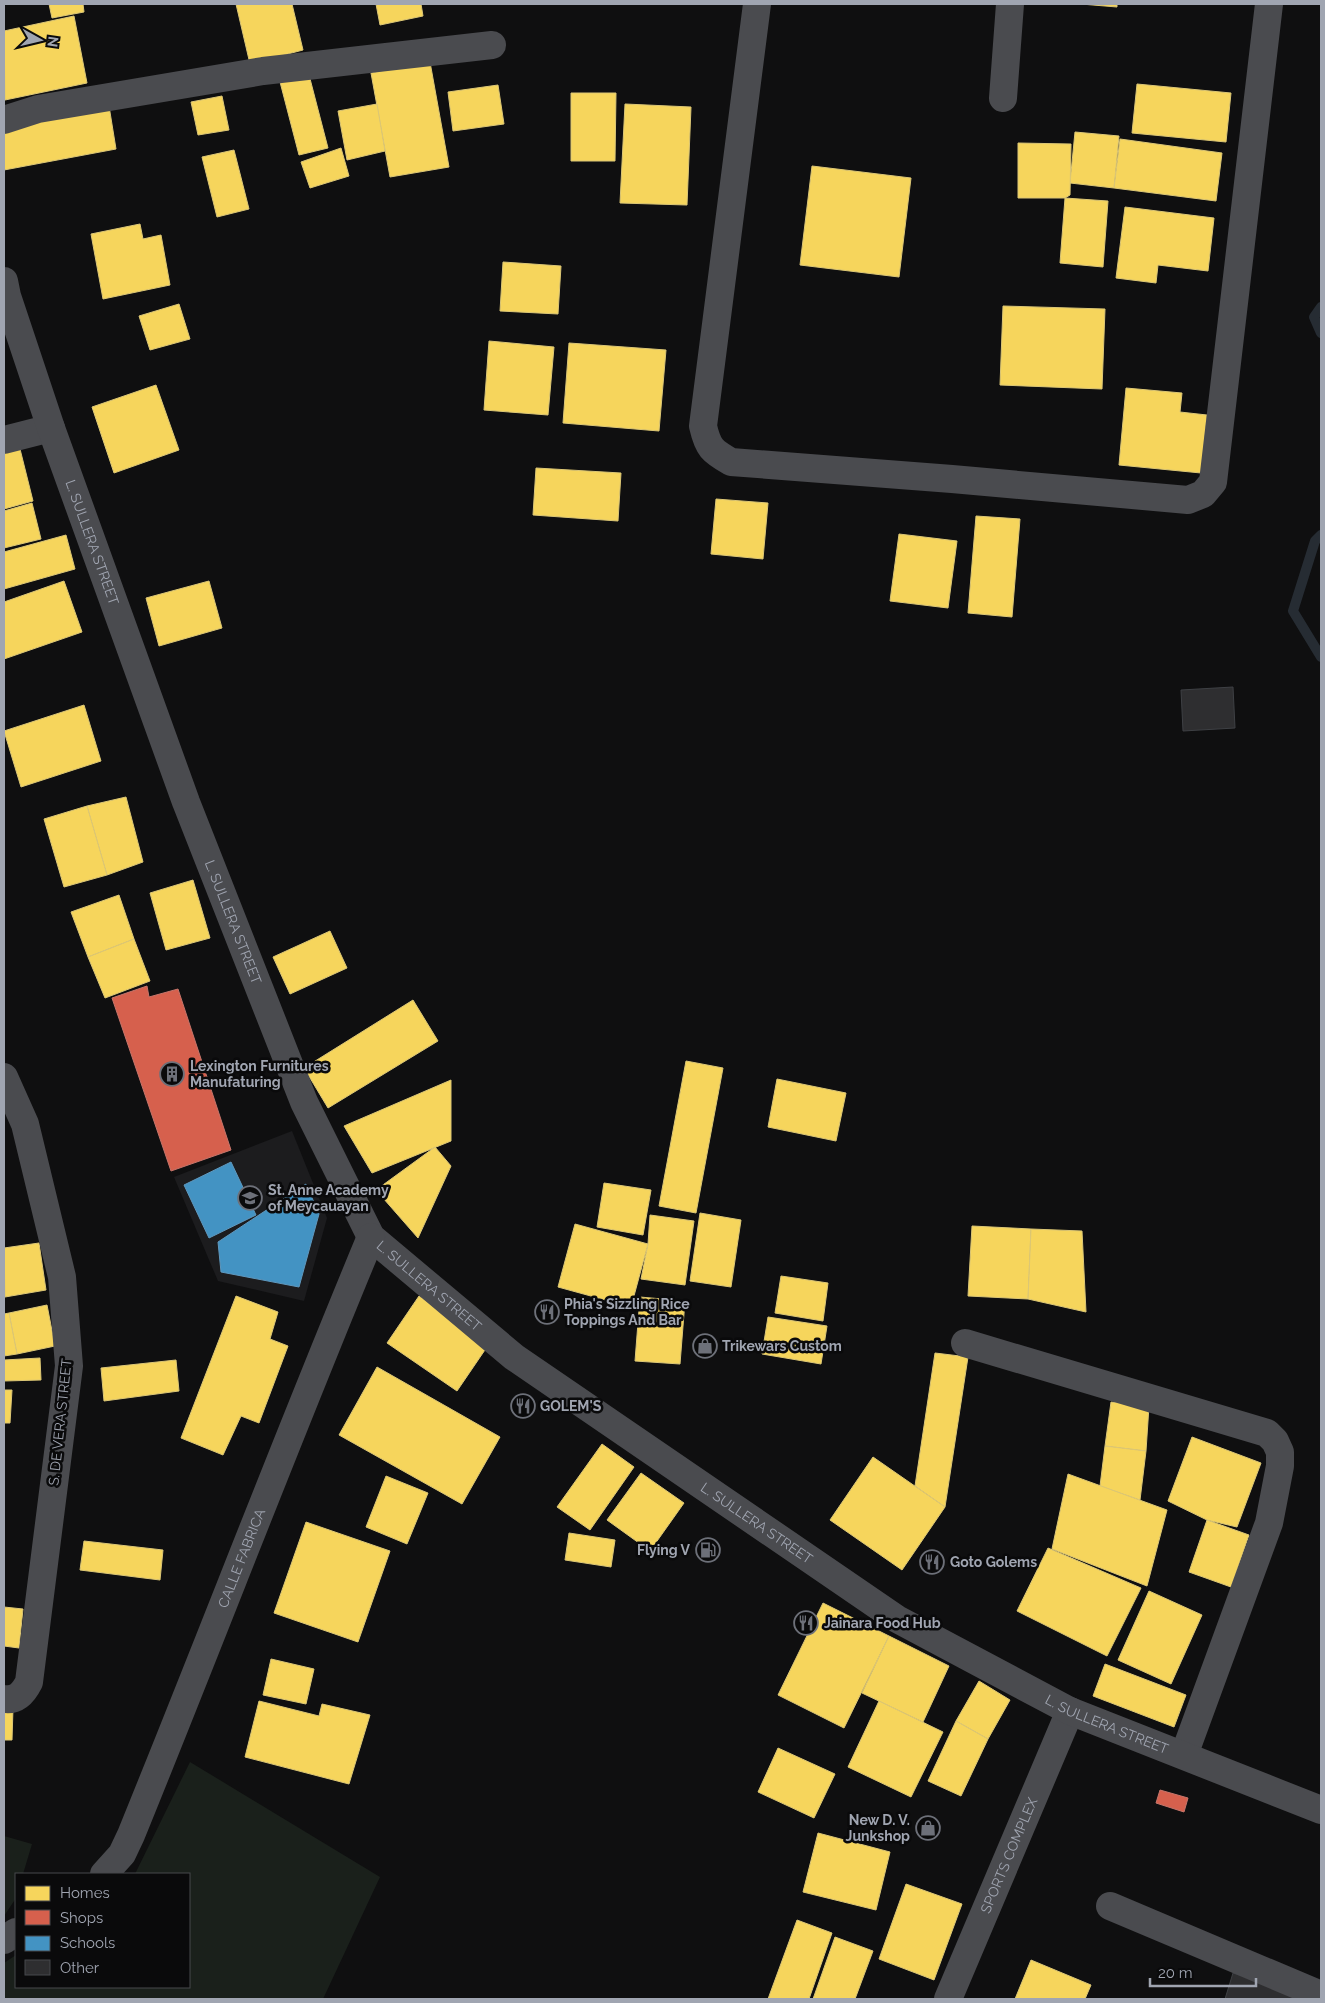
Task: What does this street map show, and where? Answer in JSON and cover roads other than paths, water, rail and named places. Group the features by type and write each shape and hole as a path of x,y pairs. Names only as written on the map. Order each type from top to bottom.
{"street":[{"path":"757,4 703,426 707,443 718,454 731,462 1188,500 1203,494 1213,482 1269,4"},
{"path":"1003,98 1010,4"},
{"path":"4,120 38,109 263,71 492,45"},
{"name":"L. SULLERA STREET","path":"4,281 7,296 51,428 186,802 304,1102 371,1237 514,1357 897,1619 1070,1711 1321,1810"},
{"path":"4,440 51,428"},
{"name":"S. DE VERA STREET","path":"4,1077 25,1124 62,1276 69,1366 29,1682 23,1693 8,1700 4,1699"},
{"name":"CALLE FABRICA","path":"105,1873 122,1854 131,1836 219,1620 323,1352 371,1237"},
{"path":"965,1343 1267,1432 1278,1446 1280,1466 1269,1523 1184,1755"},
{"name":"SPORTS COMPLEX","path":"948,1999 1070,1711"},
{"path":"1110,1906 1321,1995"},
{"path":"4,1940 15,1933"}],"waterway":[{"path":"1321,307 1314,317 1321,333"},
{"path":"1321,535 1315,541 1293,611 1321,657"}],"place":[{"name":"Lexington Furnitures Manufaturing","path":"172,1074"},
{"name":"St. Anne Academy of Meycauayan","path":"250,1198"},
{"name":"Phia's Sizzling Rice Toppings And Bar","path":"547,1312"},
{"name":"Trikewars Custom","path":"705,1346"},
{"name":"GOLEM'S","path":"523,1406"},
{"name":"Flying V","path":"708,1550"},
{"name":"Goto Golems","path":"932,1562"},
{"name":"Jainara Food Hub","path":"806,1623"},
{"name":"New D. V. Junkshop","path":"928,1828"}]}
